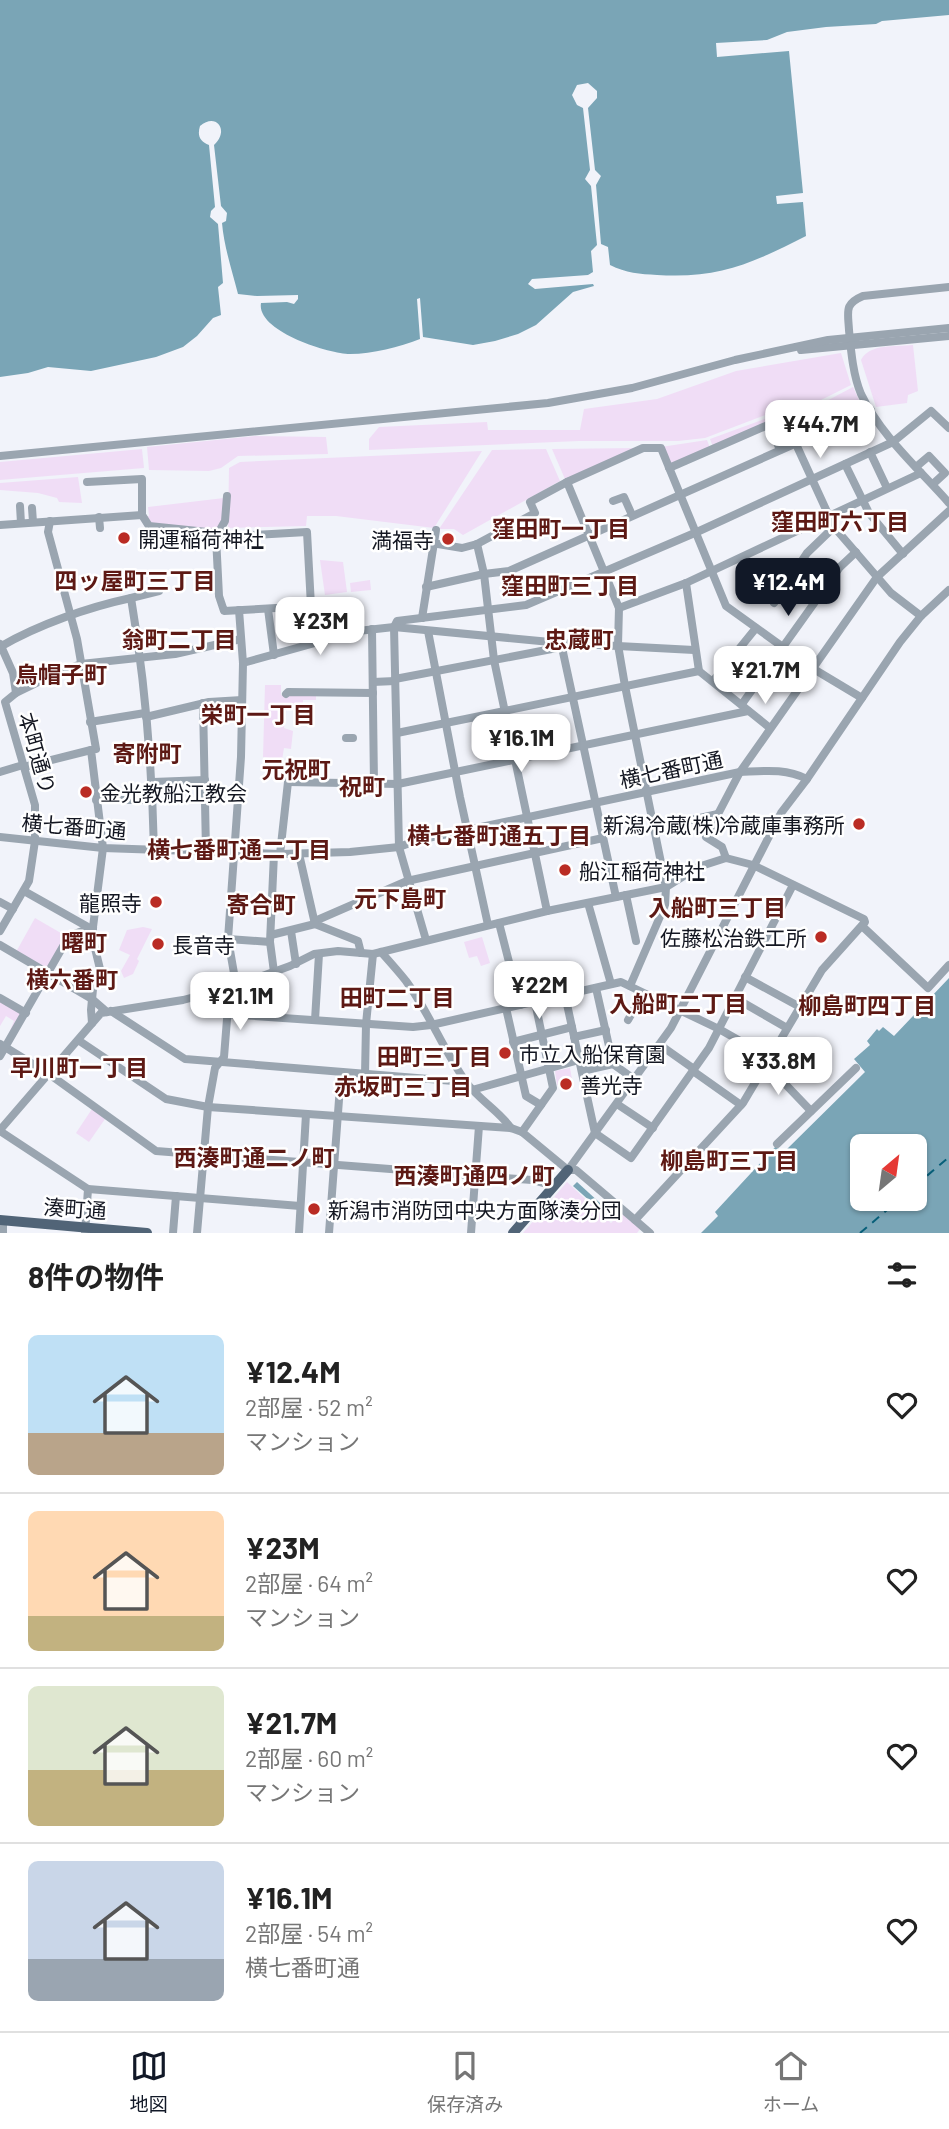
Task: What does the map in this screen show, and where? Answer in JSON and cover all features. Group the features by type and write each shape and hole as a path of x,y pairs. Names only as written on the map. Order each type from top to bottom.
{"main road":[{"path":"513,1233 568,1170"},
{"name":"湊町通","path":"2,1225 147,1233"}],"street":[{"path":"949,287 863,296 852,300 848,308 850,342 861,393 893,442 949,503"},
{"path":"0,456 548,403 632,388 767,353 949,328"},
{"path":"850,342 949,336"},
{"path":"426,587 509,571 871,410"},
{"path":"425,940 399,847 394,627 397,621 526,604 697,532 893,442 931,411 949,428"},
{"path":"669,468 784,418 834,527 891,593 921,616"},
{"path":"774,435 780,450"},
{"path":"432,543 462,548 477,544 535,513 530,502 567,482 643,448 661,448 726,606 812,668 862,698"},
{"path":"870,452 887,488"},
{"path":"619,608 686,583 887,488 919,470 929,456 945,473 933,484"},
{"path":"845,464 871,516 903,554"},
{"path":"87,482 142,479 142,515 149,526 216,535 307,531 311,606 320,641"},
{"path":"567,482 619,608 618,645 666,887 665,905 630,986"},
{"path":"227,496 225,521 216,535 219,596 224,611 311,606"},
{"path":"613,501 624,497 632,515"},
{"path":"20,506 21,523"},
{"path":"32,508 33,522"},
{"path":"726,858 722,847 706,837 740,772 877,577 949,511"},
{"path":"0,525 142,515"},
{"path":"99,517 100,528"},
{"path":"0,772 96,749 71,617 48,532 50,521"},
{"path":"774,603 807,553 834,527"},
{"path":"422,618 436,530"},
{"path":"477,544 484,574 494,660 547,911"},
{"path":"742,704 840,567 856,552"},
{"path":"686,583 699,671 770,728"},
{"path":"568,1170 660,1045 681,1010 781,813 900,642 921,616 949,590"},
{"path":"159,591 24,633 0,646 13,673 16,693 81,664 175,654 241,639"},
{"path":"131,598 153,782 154,850"},
{"path":"268,609 274,655"},
{"path":"197,1233 208,1107 215,1068 224,1057 226,1014 235,979 228,939 241,759 243,663 239,610"},
{"path":"243,663 320,641 372,629 394,627 561,645 618,645 694,650"},
{"path":"713,681 756,628"},
{"path":"372,629 374,784"},
{"path":"428,631 488,925"},
{"path":"373,682 435,673 561,645"},
{"path":"561,645 616,897"},
{"path":"397,733 699,671"},
{"name":"本町通り","path":"0,931 29,881 35,841 36,809 5,702 16,693"},
{"path":"286,694 373,693"},
{"path":"90,722 242,700"},
{"path":"203,704 206,851"},
{"path":"288,782 398,784 748,711"},
{"path":"91,750 103,848 90,927 100,969 92,999 92,1023"},
{"path":"274,972 270,939 277,854 290,764"},
{"name":"横七番町通","path":"0,836 103,848 277,854 399,847 740,772 794,772 807,779"},
{"path":"153,782 205,780"},
{"path":"96,800 153,800"},
{"path":"654,828 718,814"},
{"path":"228,939 270,939 407,881 603,838"},
{"path":"299,854 315,922"},
{"path":"300,1206 88,1189 0,1130 101,1013 183,1000 232,987 318,954 338,951 377,953 547,911 666,887 698,867 726,858 753,865 864,919 862,926 822,970 741,1105 635,1220"},
{"path":"565,995 595,1133 631,1158 694,1070 719,1029 793,885"},
{"path":"23,891 90,927"},
{"path":"626,895 636,940"},
{"path":"0,902 13,909"},
{"path":"588,903 611,984"},
{"path":"315,922 358,941 361,953"},
{"path":"499,923 520,1005"},
{"path":"862,926 928,988 949,965"},
{"path":"0,1056 3,1045 26,1013 69,936 90,927"},
{"path":"291,931 296,964"},
{"path":"0,945 92,999 185,1059 469,1086 522,1076 579,1060"},
{"path":"365,1075 366,1024 377,953"},
{"path":"377,953 407,982 446,1052 469,1086 483,1102 502,1115 511,1128"},
{"path":"315,1020 318,954"},
{"path":"745,977 800,1007"},
{"path":"226,1014 413,1027 432,1026 621,982 719,1029 768,1061 811,1111"},
{"path":"596,988 613,1064 634,1079"},
{"path":"628,1020 643,993"},
{"path":"0,998 26,1013"},
{"path":"735,998 787,1028"},
{"path":"522,1132 553,1088 535,1002"},
{"path":"506,1008 526,1096 541,1105"},
{"path":"513,1042 542,1035 606,1030"},
{"path":"78,1040 166,1099 208,1107 511,1128 522,1132 568,1170 576,1170 650,1233"},
{"path":"3,1045 49,1074 156,1151 532,1180 554,1186"},
{"path":"660,1045 741,1105"},
{"path":"582,1071 613,1064"},
{"path":"776,1144 856,1068"},
{"path":"330,1233 341,1073"},
{"path":"617,1104 653,1128"},
{"path":"299,1233 306,1114"},
{"path":"471,1233 479,1126"},
{"path":"86,1231 88,1189"},
{"path":"173,1233 176,1196"}],"shaded area":[{"path":"913,345 918,391 908,395 907,403 876,407 861,360 877,348"},
{"path":"841,353 851,385 821,400 781,409 705,438 369,450 369,439 379,427 487,422 488,430 580,430 584,409 657,399 736,371"},
{"path":"853,387 859,400 787,417 785,412 819,405"},
{"path":"781,413 783,417 713,447 710,439"},
{"path":"255,436 326,437 328,454 238,456 221,468 209,471 149,470 147,447"},
{"path":"707,440 710,448 670,465 661,447"},
{"path":"637,448 565,479 552,449"},
{"path":"142,449 144,468 0,480 0,462"},
{"path":"546,449 560,481 463,535 454,529 439,529 492,450"},
{"path":"482,451 434,528 336,516 307,516 306,526 228,528 229,468 240,462"},
{"path":"78,477 82,503 59,502 57,498 38,493 0,490 0,483"},
{"path":"224,498 223,520 216,530 152,524 146,517 149,516 148,507"},
{"path":"320,560 343,562 347,592 325,595"},
{"path":"370,580 371,590 351,592 350,583"},
{"path":"265,685 281,685 281,695 316,694 316,700 303,700 303,706 287,706 284,728 293,731 291,749 284,748 282,760 263,757"},
{"path":"35,918 66,936 47,970 16,952"},
{"path":"143,927 152,929 137,959 139,961 133,974 124,978 121,971 130,955 119,950 127,930"},
{"path":"482,937 490,963 481,966 477,956 469,958 464,942"},
{"path":"0,999 22,1012 8,1035 14,1021 6,1016 0,1026"},
{"path":"570,1068 572,1079 557,1085 555,1071"},
{"path":"92,1109 105,1119 89,1142 76,1133"},
{"path":"567,1182 611,1223 621,1213 640,1229 637,1233 523,1233"}],"water":[{"path":"0,0 949,0 949,15 787,32 767,40 716,43 717,57 789,51 803,193 776,196 777,204 803,202 806,236 752,261 717,272 679,276 639,274 610,265 608,247 601,244 596,185 601,176 595,170 588,108 597,98 597,91 588,83 577,85 572,95 577,105 583,108 590,170 585,179 591,186 597,245 591,251 593,272 588,275 532,279 528,284 535,289 594,286 573,292 536,325 518,334 473,345 423,337 420,298 417,299 420,339 359,354 340,353 311,345 270,323 263,313 261,303 294,304 298,295 238,294 222,223 226,221 227,213 221,206 214,145 219,139 221,129 216,122 206,122 200,126 199,135 201,140 209,145 215,207 210,217 218,224 223,283 218,287 221,315 213,318 183,347 156,357 91,371 48,367 0,377"},
{"path":"949,978 949,1233 701,1233 718,1216 715,1212 776,1146 783,1153 865,1072 854,1059 870,1045 867,1041 877,1029 879,1031 883,1027 894,1036"},
{"path":"577,1182 612,1214 609,1218 573,1186"}],"ferry route":[{"path":"928,1175 949,1157"},
{"path":"860,1233 886,1211"}],"place":[{"name":"開運稲荷神社","path":"124,538"},
{"name":"満福寺","path":"448,539"},
{"name":"金光教船江教会","path":"86,792"},
{"name":"新潟冷蔵(株)冷蔵庫事務所","path":"859,824"},
{"name":"船江稲荷神社","path":"565,870"},
{"name":"龍照寺","path":"156,902"},
{"name":"佐藤松治鉄工所","path":"821,937"},
{"name":"長音寺","path":"158,944"},
{"name":"市立入船保育園","path":"505,1053"},
{"name":"善光寺","path":"566,1084"},
{"name":"新潟市消防団中央方面隊湊分団","path":"314,1209"}],"district":[{"name":"窪田町六丁目","path":"840,521"},
{"name":"窪田町一丁目","path":"561,528"},
{"name":"四ッ屋町三丁目","path":"135,580"},
{"name":"窪田町三丁目","path":"570,585"},
{"name":"翁町二丁目","path":"179,639"},
{"name":"忠蔵町","path":"579,639"},
{"name":"烏帽子町","path":"61,674"},
{"name":"栄町一丁目","path":"258,714"},
{"name":"寄附町","path":"147,753"},
{"name":"元祝町","path":"296,769"},
{"name":"祝町","path":"362,786"},
{"name":"横七番町通五丁目","path":"499,835"},
{"name":"横七番町通二丁目","path":"239,849"},
{"name":"元下島町","path":"400,898"},
{"name":"寄合町","path":"261,904"},
{"name":"入船町三丁目","path":"717,907"},
{"name":"曙町","path":"84,942"},
{"name":"横六番町","path":"72,979"},
{"name":"田町二丁目","path":"397,997"},
{"name":"入船町二丁目","path":"678,1003"},
{"name":"柳島町四丁目","path":"867,1005"},
{"name":"田町三丁目","path":"434,1056"},
{"name":"早川町一丁目","path":"79,1067"},
{"name":"赤坂町三丁目","path":"403,1086"},
{"name":"西湊町通二ノ町","path":"254,1157"},
{"name":"柳島町三丁目","path":"729,1160"},
{"name":"西湊町通四ノ町","path":"474,1175"}]}
